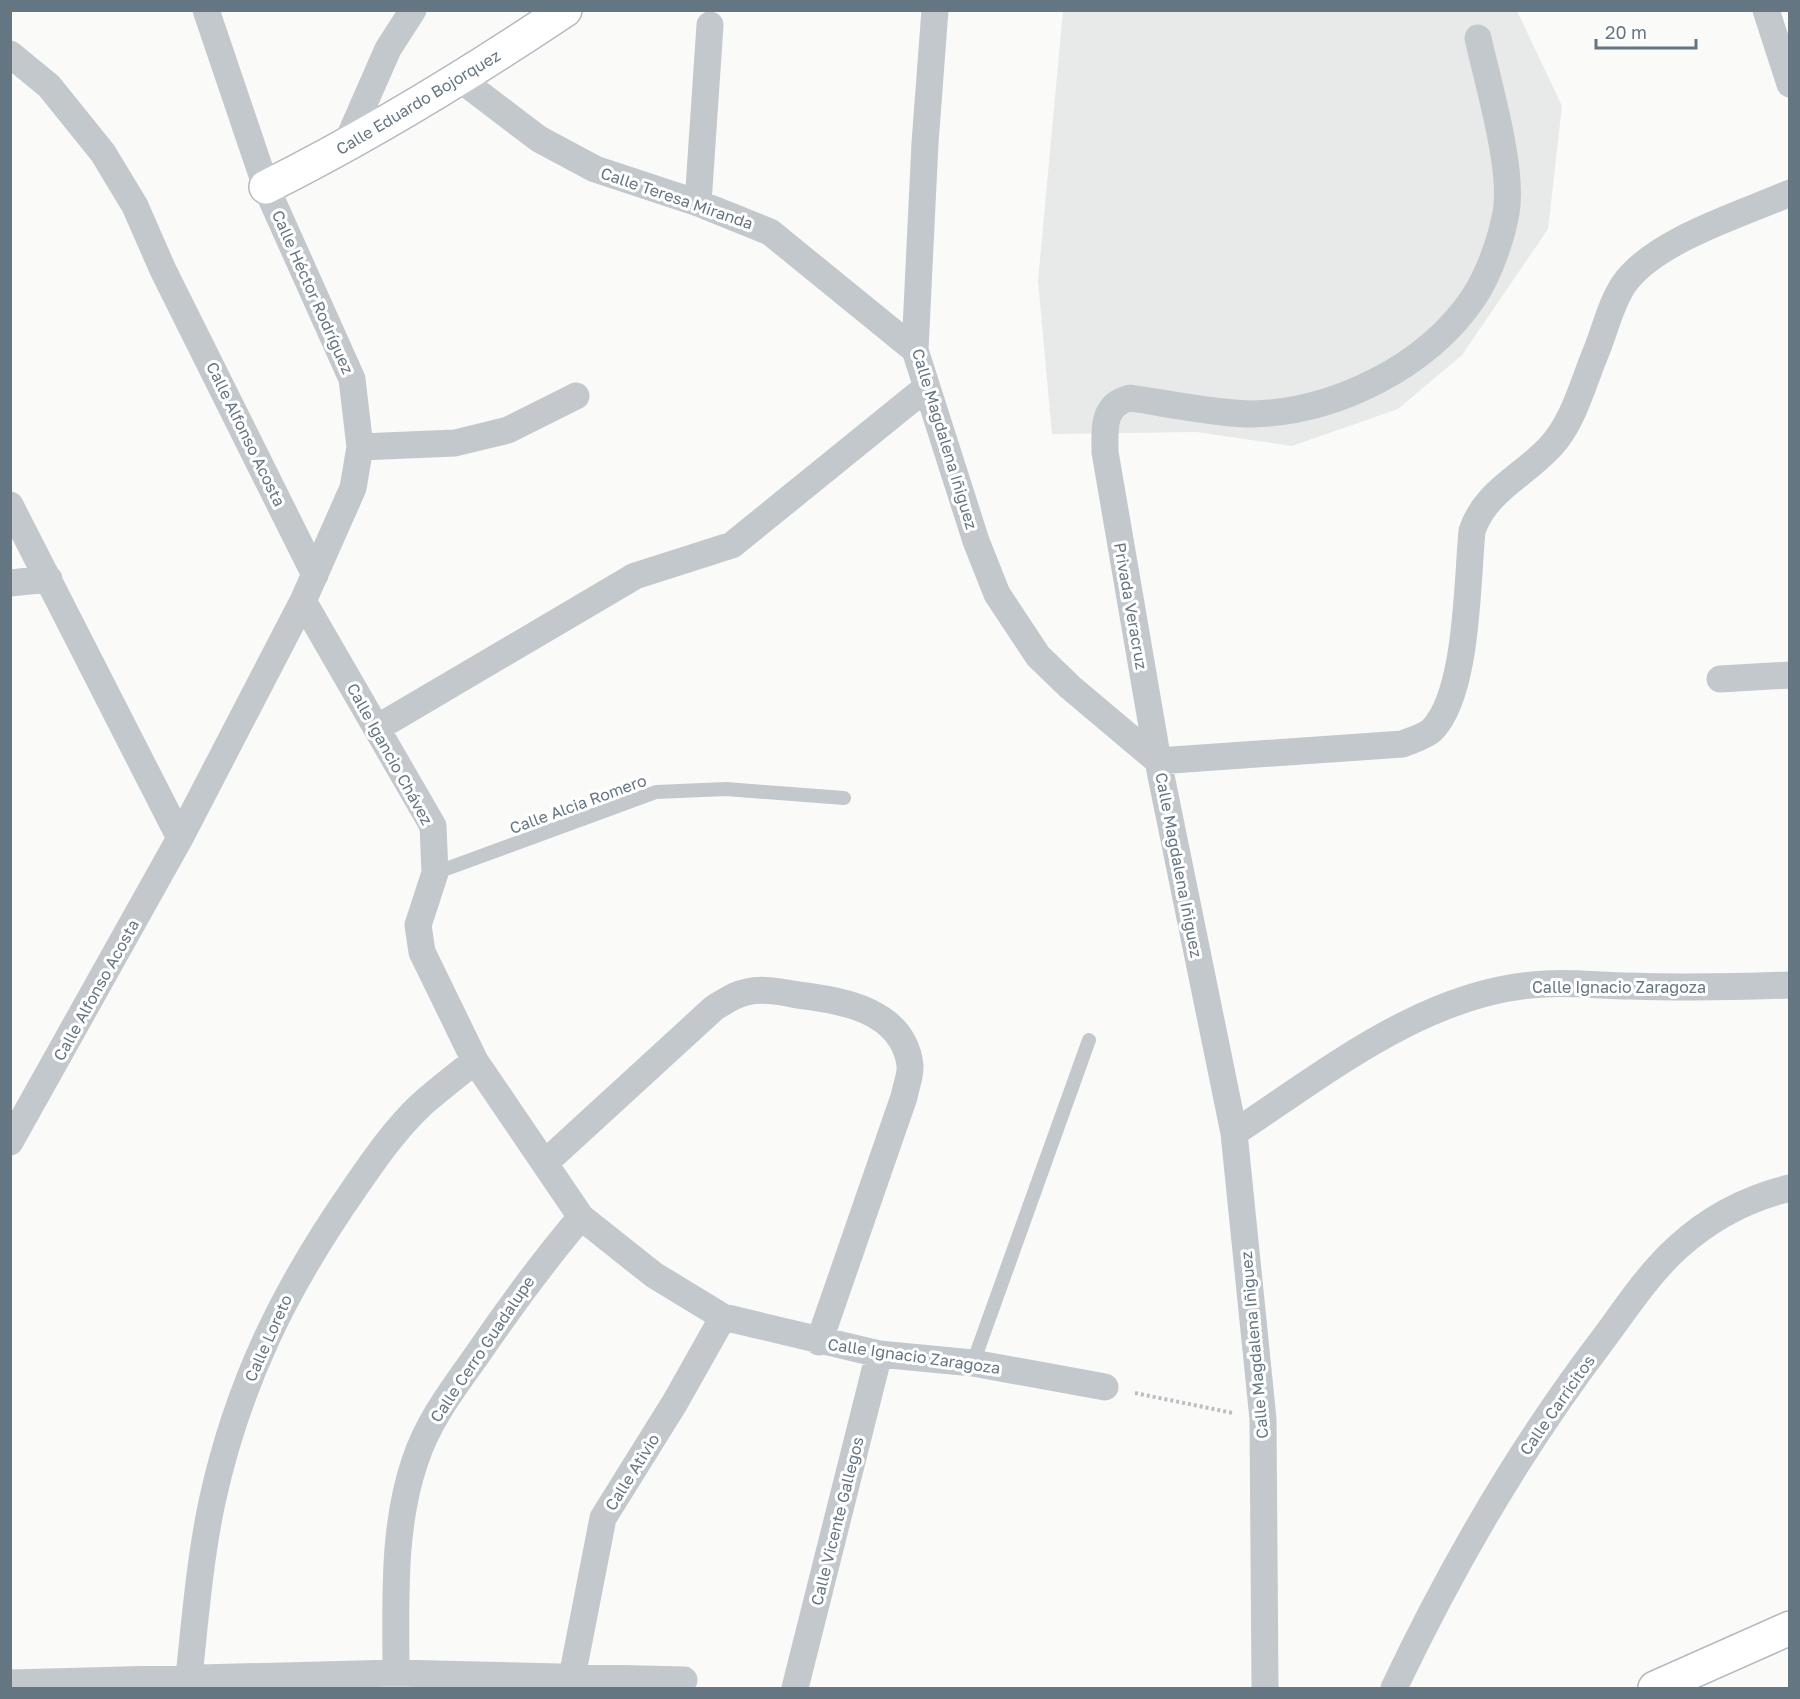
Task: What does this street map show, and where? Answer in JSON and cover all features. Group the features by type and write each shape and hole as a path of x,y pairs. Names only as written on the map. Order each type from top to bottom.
{"street":[{"name":"Calle Héctor Rodríguez","path":"206,10 266,187 352,379 360,447 353,488 315,575"},
{"path":"345,147 388,49 413,10"},
{"name":"Calle Eduardo Bojorquez","path":"266,187 345,147 460,80 565,10"},
{"name":"Calle Magdalena Iñiguez","path":"934,10 915,350 976,542 997,594 1038,656 1070,687 1158,761 1233,1133 1263,1419 1265,1689"},
{"path":"1766,10 1790,84"},
{"path":"698,202 710,26"},
{"name":"Privada Veracruz","path":"1158,761 1105,452 1107,413 1122,400 1130,398 1250,414 1302,409 1355,391 1407,362 1438,339 1474,297 1493,257 1506,212 1506,172 1478,38"},
{"name":"Calle Alfonso Acosta","path":"10,54 48,86 103,153 135,206 164,270 315,575 180,838 10,1142"},
{"name":"Calle Teresa Miranda","path":"460,80 539,139 595,169 698,202 770,232 915,350"},
{"path":"1158,761 1403,744 1432,731 1452,699 1472,531 1477,515 1491,497 1551,446 1566,425 1623,286 1641,264 1665,247 1790,193"},
{"path":"377,729 635,576 732,545 927,387"},
{"path":"360,447 455,443 508,430 576,396"},
{"path":"10,505 180,838"},
{"path":"10,583 49,579"},
{"name":"Calle Igancio Chávez","path":"303,601 433,826 435,873 418,925 422,952"},
{"path":"1720,679 1790,675"},
{"name":"Calle Ignacio Zaragoza","path":"422,952 475,1061 581,1216 654,1275 723,1317 819,1341 879,1354 973,1363 1105,1387"},
{"name":"Calle Ignacio Zaragoza","path":"1233,1133 1349,1057 1397,1029 1450,1005 1495,992 1544,984 1669,987 1790,985"},
{"path":"546,1162 714,1008 731,998 762,990 805,996 851,1003 883,1020 898,1035 910,1066 900,1108 819,1341"},
{"name":"Calle Loreto","path":"189,1677 200,1573 212,1501 236,1416 262,1344 287,1293 323,1234 373,1162 421,1105 475,1061"},
{"name":"Calle Carricitos","path":"1394,1689 1435,1601 1498,1490 1572,1380 1647,1281 1677,1248 1709,1222 1743,1203 1790,1188"},
{"name":"Calle Cerro Guadalupe","path":"396,1673 397,1564 402,1515 415,1461 438,1410 537,1268 581,1216"},
{"name":"Calle Ativio","path":"572,1677 603,1518 674,1404 723,1317"},
{"name":"Calle Vicente Gallegos","path":"795,1689 879,1354"},
{"path":"1655,1689 1790,1628"},
{"path":"10,1683 142,1684 189,1677 396,1673 475,1682 572,1677 684,1680"}],"lane":[{"name":"Calle Alcia Romero","path":"435,873 656,792 726,789 844,798"},
{"path":"973,1363 1089,1040"}],"path":[{"path":"1105,1387 1263,1419"}],"shaded area":[{"path":"1063,11 1517,11 1562,106 1548,229 1462,355 1398,409 1292,446 1196,432 1052,434 1038,281"}]}
